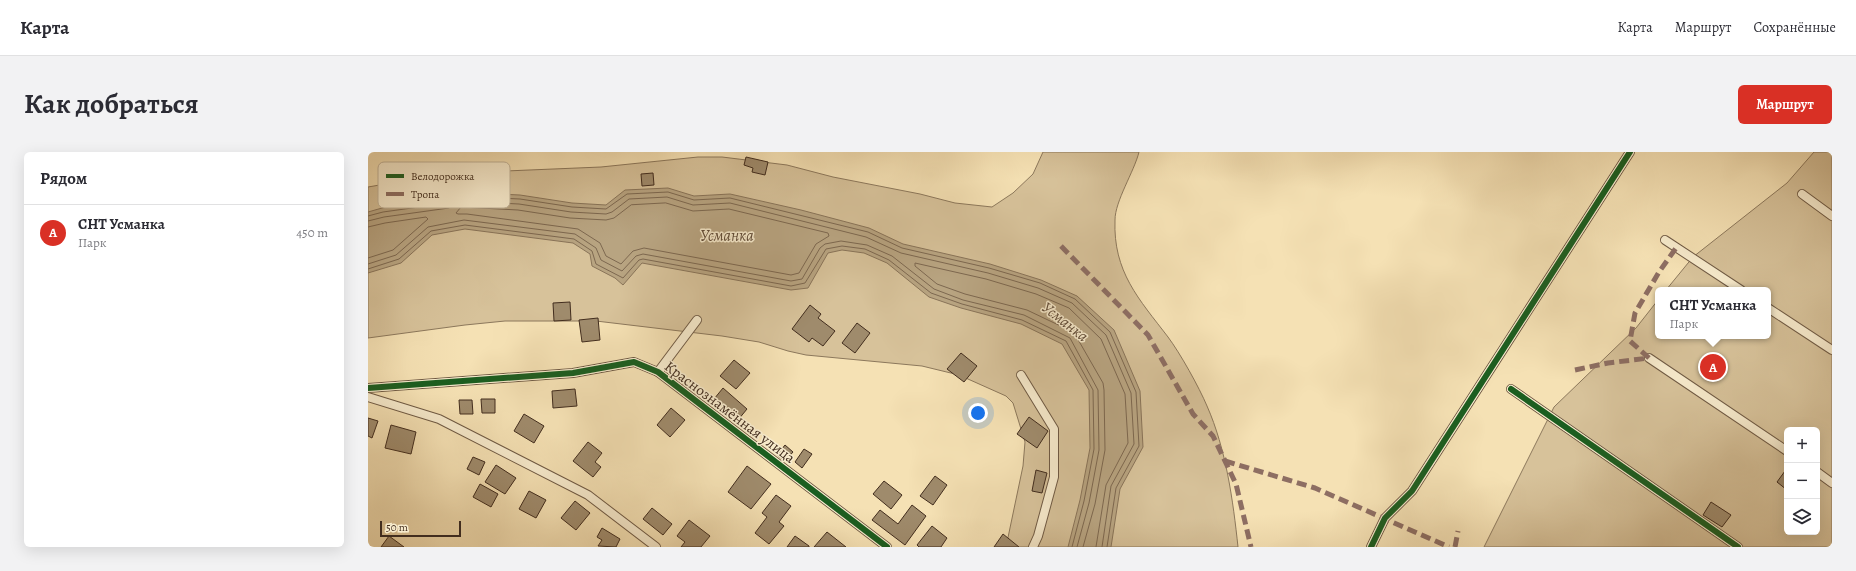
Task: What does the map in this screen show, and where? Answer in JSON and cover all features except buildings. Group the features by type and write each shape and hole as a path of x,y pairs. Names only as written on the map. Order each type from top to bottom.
{"street":[{"path":"1371,547 1385,518 1412,491 1630,152"},
{"path":"1802,194 1832,216"},
{"path":"1665,240 1736,287"},
{"path":"1771,310 1832,350"},
{"path":"658,372 697,320"},
{"path":"1649,358 1784,449"},
{"name":"Краснознамённая улица","path":"368,388 573,374 634,362 658,372 887,547"},
{"path":"1021,375 1054,429 1054,477 1038,536 1033,547"},
{"path":"1510,389 1738,547"},
{"path":"368,397 439,419 588,495 656,547"},
{"path":"1820,474 1832,482"}],"shaded area":[{"path":"1043,152 1139,152 1137,160 1121,195 1116,212 1115,220 1118,255 1130,284 1178,352 1194,380 1214,422 1228,475 1238,547 1006,547 1023,466 1025,442 1013,403 1006,396 959,375 922,366 806,355 759,342 722,336 596,321 505,321 368,338 368,187 378,185 378,208 510,208 510,171 601,167 698,157 722,157 787,165 833,177 920,194 955,203 992,207 1013,193 1033,174"},
{"path":"1814,152 1832,152 1832,547 1484,547 1554,407 1636,328 1655,304 1655,339 1771,339 1771,287 1668,287 1693,257 1787,183"}],"water":[{"name":"Усманка","path":"668,188 694,196 730,194 801,210 869,228 903,244 990,264 1041,280 1077,296 1114,330 1140,391 1143,447 1120,489 1111,547 1068,547 1080,500 1090,448 1089,390 1062,344 1021,324 961,308 929,297 887,263 864,253 842,250 828,253 808,288 791,290 642,263 623,285 615,278 592,266 590,254 573,243 465,229 432,235 401,263 368,273 368,212 382,208 510,208 510,195 572,203 606,205 625,190"}],"marked path":[{"path":"1061,246 1148,335 1193,414 1213,436 1236,484 1251,547"},
{"path":"1649,358 1630,341 1635,313 1659,272 1676,248"},
{"path":"1575,370 1608,363 1649,358"},
{"path":"1225,461 1315,488 1449,547"},
{"path":"1455,547 1458,531"}],"cycle path":[{"path":"1371,547 1385,518 1412,491 1630,152"},
{"path":"368,388 573,373 634,362 658,372 887,547"},
{"path":"1511,389 1738,547"}],"place":[{"name":"СНТ Усманка","path":"1713,367"}]}
